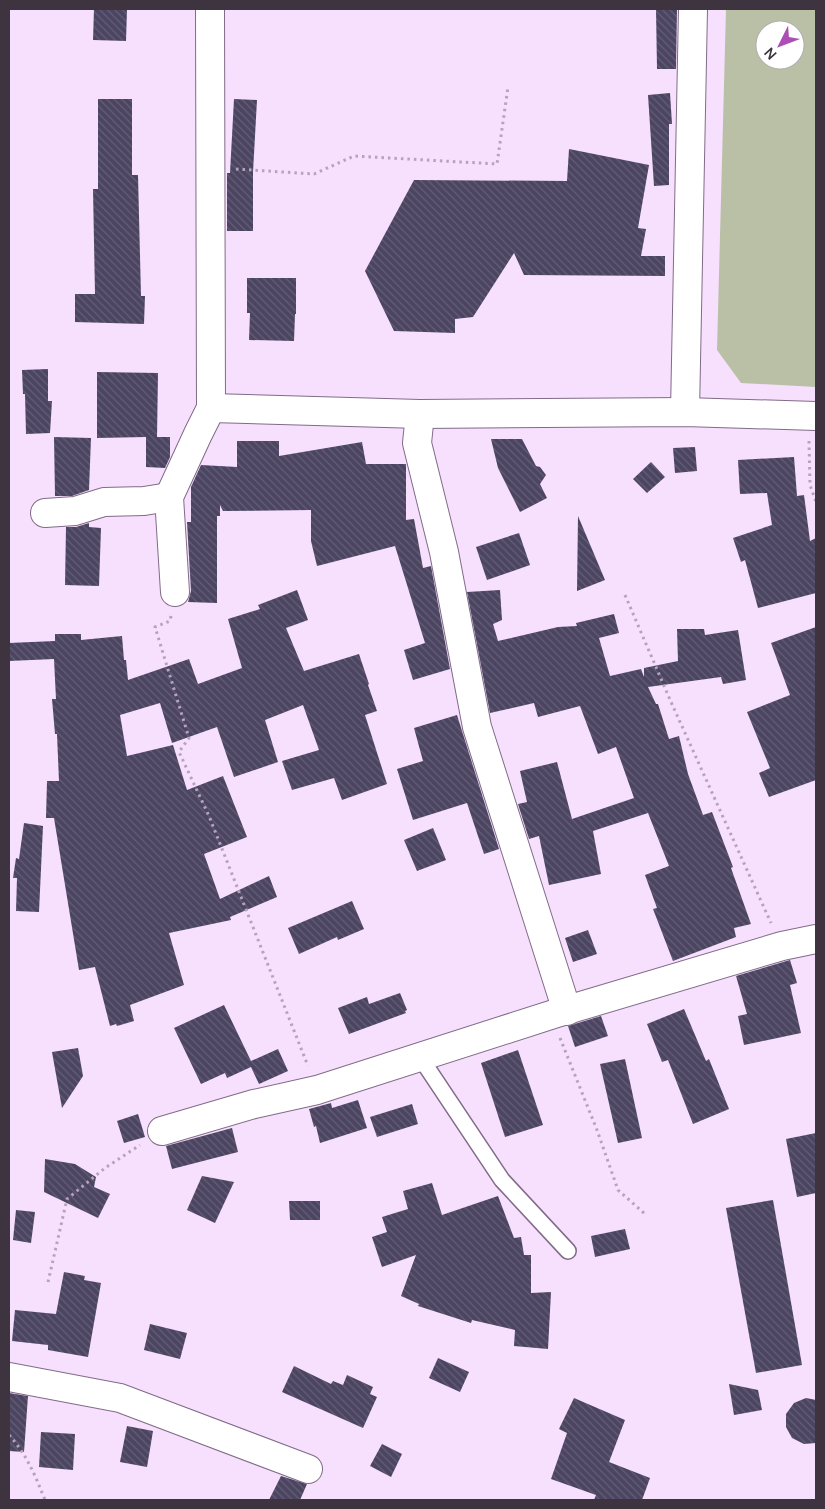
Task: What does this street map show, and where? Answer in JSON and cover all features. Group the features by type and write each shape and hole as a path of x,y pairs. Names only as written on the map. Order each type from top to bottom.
{"street":[{"path":"175,592 169,497 211,408 210,9"},
{"path":"685,412 693,9"},
{"path":"211,408 420,414 685,412 812,416"},
{"path":"420,414 417,443 444,552 477,727 562,1012"},
{"path":"45,513 75,511 104,502 144,501 169,497"},
{"path":"162,1131 254,1104 317,1090 562,1012 782,946 816,939"},
{"path":"9,1377 120,1398 308,1469"}],"lane":[{"path":"420,1057 502,1180 568,1251"}],"path":[{"path":"211,167 314,174 354,156 497,164 508,87"},
{"path":"812,416 810,484 816,502"},
{"path":"175,592 170,621 155,627 189,738 180,752 213,825 317,1090"},
{"path":"625,595 671,702 782,946"},
{"path":"562,1012 559,1036 597,1130 618,1190 645,1214"},
{"path":"48,1282 67,1199 105,1168 162,1131"},
{"path":"9,1435 33,1469 45,1500"}],"green space":[{"path":"726,9 816,9 816,387 741,383 717,350"}],"building":[{"path":"94,9 127,9 126,41 93,40"},
{"path":"656,9 677,9 676,69 657,69"},
{"path":"670,93 672,124 669,124 669,185 654,186 648,95"},
{"path":"98,99 132,99 132,175 138,175 141,296 145,296 144,324 75,322 75,294 95,294 93,189 98,189"},
{"path":"234,99 257,100 253,172 253,231 227,231 227,173 230,173"},
{"path":"569,149 649,165 638,228 646,229 641,256 665,256 665,276 524,275 514,253 473,317 455,319 455,333 394,331 365,271 414,180 567,181"},
{"path":"247,278 296,278 294,341 249,340 250,313 247,313"},
{"path":"48,369 48,401 52,401 50,433 26,434 22,370"},
{"path":"97,372 158,373 157,437 170,437 170,457 165,468 146,467 146,437 97,438"},
{"path":"54,437 91,438 89,490 72,496 55,496"},
{"path":"491,439 522,439 536,466 540,467 546,475 540,484 547,498 520,512 498,468"},
{"path":"237,441 279,441 279,456 362,442 366,464 406,464 406,520 414,519 423,568 431,566 450,669 413,680 404,650 425,643 395,546 317,566 311,541 311,510 223,511 220,505 220,516 217,516 217,603 188,602 191,591 187,522 191,522 191,487 201,465 237,467"},
{"path":"695,447 697,471 675,473 673,448"},
{"path":"794,457 797,496 804,495 810,541 816,538 816,593 758,608 745,560 741,562 733,538 772,525 767,493 740,494 738,460"},
{"path":"651,462 665,477 647,493 633,479"},
{"path":"578,516 605,580 577,591"},
{"path":"89,523 89,527 101,528 99,586 65,585 66,527 76,527"},
{"path":"519,533 530,565 487,580 476,547"},
{"path":"297,590 308,620 286,628 304,671 359,654 377,711 365,715 387,784 342,800 334,778 292,790 282,761 319,750 303,705 265,720 278,762 234,777 217,727 172,743 160,703 120,715 127,756 173,745 187,790 223,776 247,837 204,854 220,899 269,876 277,897 230,917 231,920 169,933 184,985 130,1005 134,1021 110,1026 95,967 79,970 54,818 46,818 47,781 59,781 57,734 55,734 52,699 56,699 54,659 9,661 9,643 55,641 55,634 81,634 81,640 122,636 128,680 189,659 198,684 242,668 228,619 260,609 258,605"},
{"path":"500,590 502,620 493,624 498,641 558,627 577,626 576,623 614,614 619,633 599,638 610,676 641,669 644,677 644,668 678,661 677,629 704,629 705,635 738,630 746,680 723,684 721,677 648,687 656,704 658,704 669,739 679,736 688,774 703,815 712,812 733,867 731,868 751,924 734,928 736,937 673,961 653,909 657,908 645,875 669,866 648,813 593,831 601,874 549,885 539,836 529,839 518,804 527,802 520,771 557,762 572,819 634,798 616,747 598,754 580,706 538,717 534,703 490,713 467,592"},
{"path":"816,627 816,780 769,797 759,773 770,768 747,712 790,695 771,643"},
{"path":"457,715 499,849 484,854 467,803 413,820 397,769 423,761 414,728"},
{"path":"24,823 43,826 39,912 16,911 17,878 13,878 16,858 19,859"},
{"path":"433,828 446,860 417,871 404,840"},
{"path":"352,901 364,929 338,940 337,937 299,954 288,928"},
{"path":"588,930 597,954 573,962 565,938"},
{"path":"790,960 797,983 790,985 801,1033 744,1045 738,1016 747,1014 736,976"},
{"path":"400,993 407,1010 405,1011 406,1013 349,1034 338,1008 367,997 369,1004"},
{"path":"224,1005 251,1061 278,1049 288,1071 259,1084 251,1067 227,1078 225,1073 201,1084 174,1028"},
{"path":"684,1009 706,1061 709,1059 729,1109 693,1124 668,1060 662,1062 647,1024"},
{"path":"601,1016 608,1036 575,1047 568,1026"},
{"path":"78,1048 83,1076 62,1108 52,1052"},
{"path":"518,1050 543,1125 505,1137 481,1063"},
{"path":"625,1059 642,1138 618,1143 600,1064"},
{"path":"358,1100 367,1128 320,1143 309,1109 331,1103 332,1108"},
{"path":"412,1104 418,1124 377,1137 370,1117"},
{"path":"138,1114 145,1137 124,1143 117,1121"},
{"path":"232,1128 238,1152 172,1169 166,1146"},
{"path":"816,1133 816,1193 797,1197 786,1139"},
{"path":"45,1159 75,1164 96,1177 94,1187 110,1194 98,1218 44,1192"},
{"path":"202,1176 234,1182 215,1223 187,1210"},
{"path":"432,1183 442,1215 498,1196 514,1238 521,1237 524,1255 531,1255 531,1293 551,1292 548,1349 514,1346 515,1330 472,1320 471,1323 418,1306 419,1304 401,1296 416,1255 382,1267 372,1237 387,1232 382,1217 408,1209 403,1191"},
{"path":"773,1200 802,1365 756,1373 726,1208"},
{"path":"289,1201 320,1201 320,1220 290,1220"},
{"path":"16,1210 35,1212 31,1243 13,1240"},
{"path":"625,1229 630,1249 595,1257 591,1236"},
{"path":"64,1272 85,1276 84,1280 101,1283 88,1357 48,1350 48,1345 12,1341 15,1310 56,1314"},
{"path":"150,1324 187,1333 180,1359 144,1350"},
{"path":"438,1358 469,1372 460,1392 429,1378"},
{"path":"294,1366 331,1384 333,1381 343,1385 347,1375 373,1387 370,1394 377,1397 363,1428 282,1392"},
{"path":"729,1384 758,1390 762,1410 734,1415"},
{"path":"9,1393 28,1396 24,1452 9,1451"},
{"path":"574,1398 625,1420 609,1462 650,1478 642,1500 594,1500 596,1495 551,1479 567,1433 559,1429"},
{"path":"806,1398 816,1400 816,1443 804,1444 792,1438 786,1427 786,1414 794,1403"},
{"path":"127,1426 153,1431 147,1467 120,1462"},
{"path":"41,1432 75,1434 73,1470 39,1467"},
{"path":"382,1444 402,1454 391,1477 370,1466"},
{"path":"281,1476 307,1484 300,1500 269,1500"}]}
